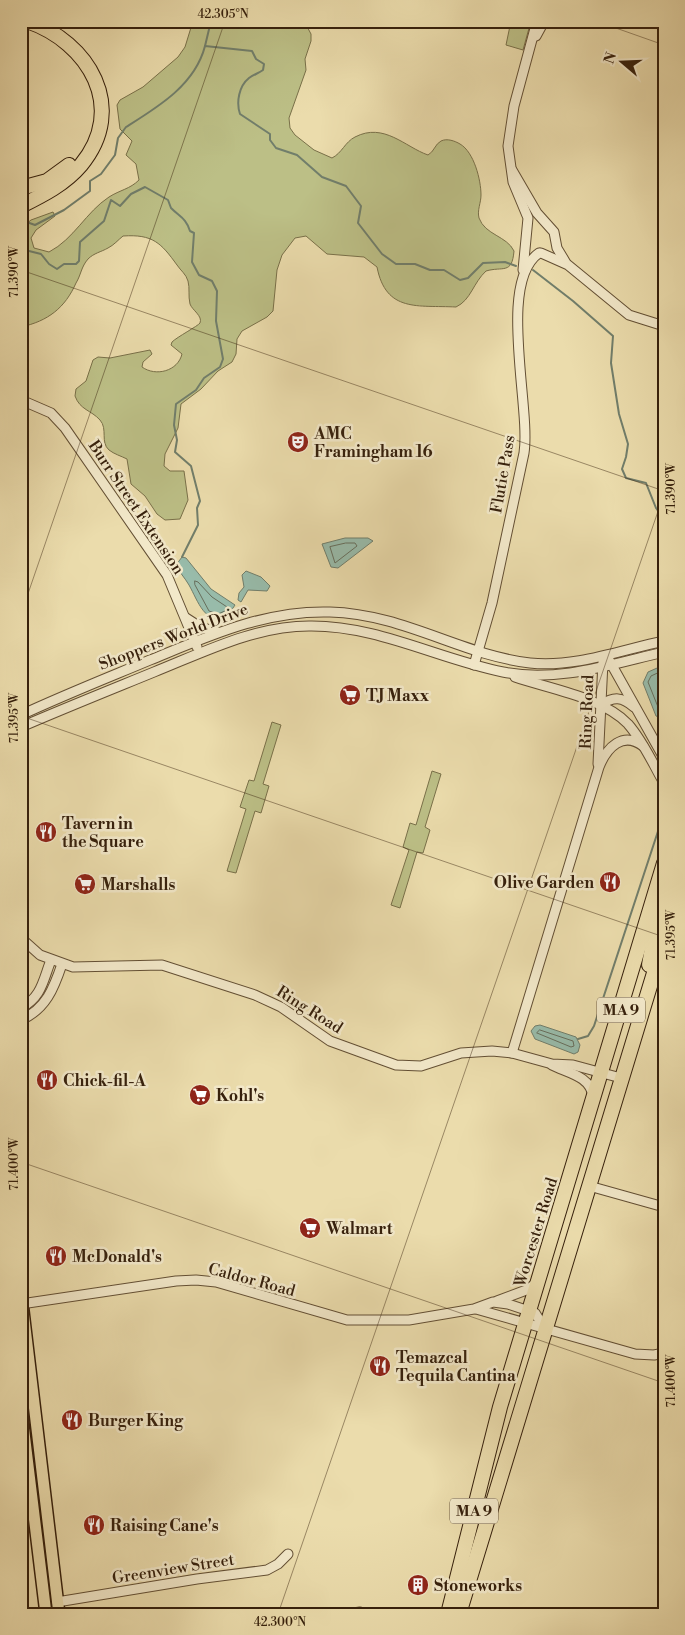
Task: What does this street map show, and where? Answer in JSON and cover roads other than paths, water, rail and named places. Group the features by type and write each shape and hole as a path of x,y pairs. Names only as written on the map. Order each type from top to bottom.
{"highway":[{"path":"21,206 59,186 79,168 96,140 101,109 96,81 81,54 59,36 27,21"},
{"path":"21,28 49,40 74,60 88,84 92,109 88,137 73,162 47,181 21,188"},
{"name":"Worcester Road","path":"448,1614 498,1414 593,1104 664,863"},
{"path":"644,1003 651,950 664,904"},
{"name":"MA 9","path":"459,1614 664,940"}],"main road":[{"path":"22,1300 58,1608"},
{"path":"21,1408 46,1614"}],"street":[{"path":"536,21 533,43 511,122 508,146 510,168 536,210 554,232 555,240 568,265"},
{"path":"533,43 542,25 550,21"},
{"name":"Flutie Pass","path":"474,665 496,584 525,447 525,423 517,332 527,238 527,216 510,168"},
{"path":"549,227 537,225 531,229 527,238 531,249 568,265 628,315 664,326"},
{"path":"540,253 551,249 555,240"},
{"name":"Flutie Pass","path":"522,285 528,263 540,253"},
{"name":"Burr Street Extension","path":"21,400 51,413 65,428 164,572 186,618 200,654"},
{"name":"Shoppers World Drive","path":"21,715 219,632 285,614 348,613 396,622 479,650 515,660 544,664 567,662 664,641"},
{"path":"186,618 200,627 219,632"},
{"name":"Shoppers World Drive","path":"21,727 235,639 264,631 294,626 326,626 373,634 494,670 601,705 625,721 643,746 664,783"},
{"name":"Shoppers World Drive","path":"494,670 540,675 573,672 664,652"},
{"name":"Ring Road","path":"597,771 601,705 607,665 604,654"},
{"path":"607,665 639,713 664,758"},
{"path":"601,705 610,699 618,698 629,704 639,713"},
{"path":"21,736 36,721"},
{"name":"Ring Road","path":"512,1053 597,771 608,750 617,742 628,740 643,746"},
{"name":"Ring Road","path":"21,938 34,951 51,960 80,968 150,964 166,966 266,1000 286,1010 330,1041 396,1065 425,1065 469,1052 512,1053 552,1064 566,1064 622,1078"},
{"path":"21,1008 32,1002 40,992 51,960"},
{"path":"21,1020 38,1010 48,998 62,964"},
{"path":"552,1064 586,1081 592,1089 593,1104"},
{"path":"589,1186 664,1207"},
{"path":"493,1302 529,1289 539,1278"},
{"name":"Caldor Road","path":"22,1300 196,1280 216,1282 342,1320 402,1320 474,1309 493,1302 528,1316 545,1329 635,1354 664,1353"},
{"name":"Caldor Road","path":"474,1309 528,1316"},
{"path":"528,1316 540,1317 545,1329"},
{"name":"Greenview Street","path":"58,1608 192,1580 267,1570 278,1564 288,1554"},
{"path":"347,1614 360,1612"}],"water":[{"path":"345,538 368,538 373,541 338,568 331,567 322,544"},
{"path":"182,557 186,558 211,589 235,605 227,617 213,618 199,605 176,565"},
{"path":"246,571 261,577 270,586 267,591 248,590 241,602 238,600 239,593 244,587 242,575"},
{"path":"664,665 663,719 656,716 643,683 648,672"},
{"path":"540,1025 576,1037 580,1045 578,1052 574,1054 535,1039 531,1031 535,1026"}],"waterway":[{"path":"205,46 211,21"},
{"path":"21,220 35,225 64,210 90,191 90,181 101,174 115,155 118,138 126,127 174,94 193,72 205,46 252,51 256,59 264,64 263,70 249,78 243,85 238,99 240,114 270,134 270,140 276,148 297,155 322,177 346,186 361,206 358,223 382,254 396,264 415,264 430,270 444,270 460,280 468,278 483,263 505,262 516,266"},
{"path":"21,241 25,250 41,254 49,264 57,269 64,264 76,264 79,261 80,242 104,221 111,200 120,206 131,194 145,187 168,200 171,208 185,220 190,231 194,233 192,262 199,275 212,281 217,291 216,321 223,359 220,367 204,378 196,390 176,404 174,425 177,440 175,452 191,466 200,501 197,508 198,525 182,557"},
{"path":"533,270 573,301 613,336 611,363 619,414 628,444 622,469 626,478 646,483 656,508 664,519"},
{"path":"578,1039 588,1036 594,1026 664,813"}],"place":[{"name":"AMC Framingham 16","path":"298,442"},
{"name":"TJ Maxx","path":"350,695"},
{"name":"Tavern in the Square","path":"46,832"},
{"name":"Olive Garden","path":"610,882"},
{"name":"Marshalls","path":"85,884"},
{"name":"Chick-fil-A","path":"47,1080"},
{"name":"Kohl's","path":"200,1095"},
{"name":"Walmart","path":"310,1228"},
{"name":"McDonald's","path":"56,1256"},
{"name":"Temazcal Tequila Cantina","path":"380,1366"},
{"name":"Burger King","path":"72,1420"},
{"name":"Raising Cane's","path":"94,1525"},
{"name":"Stoneworks","path":"418,1585"}]}
